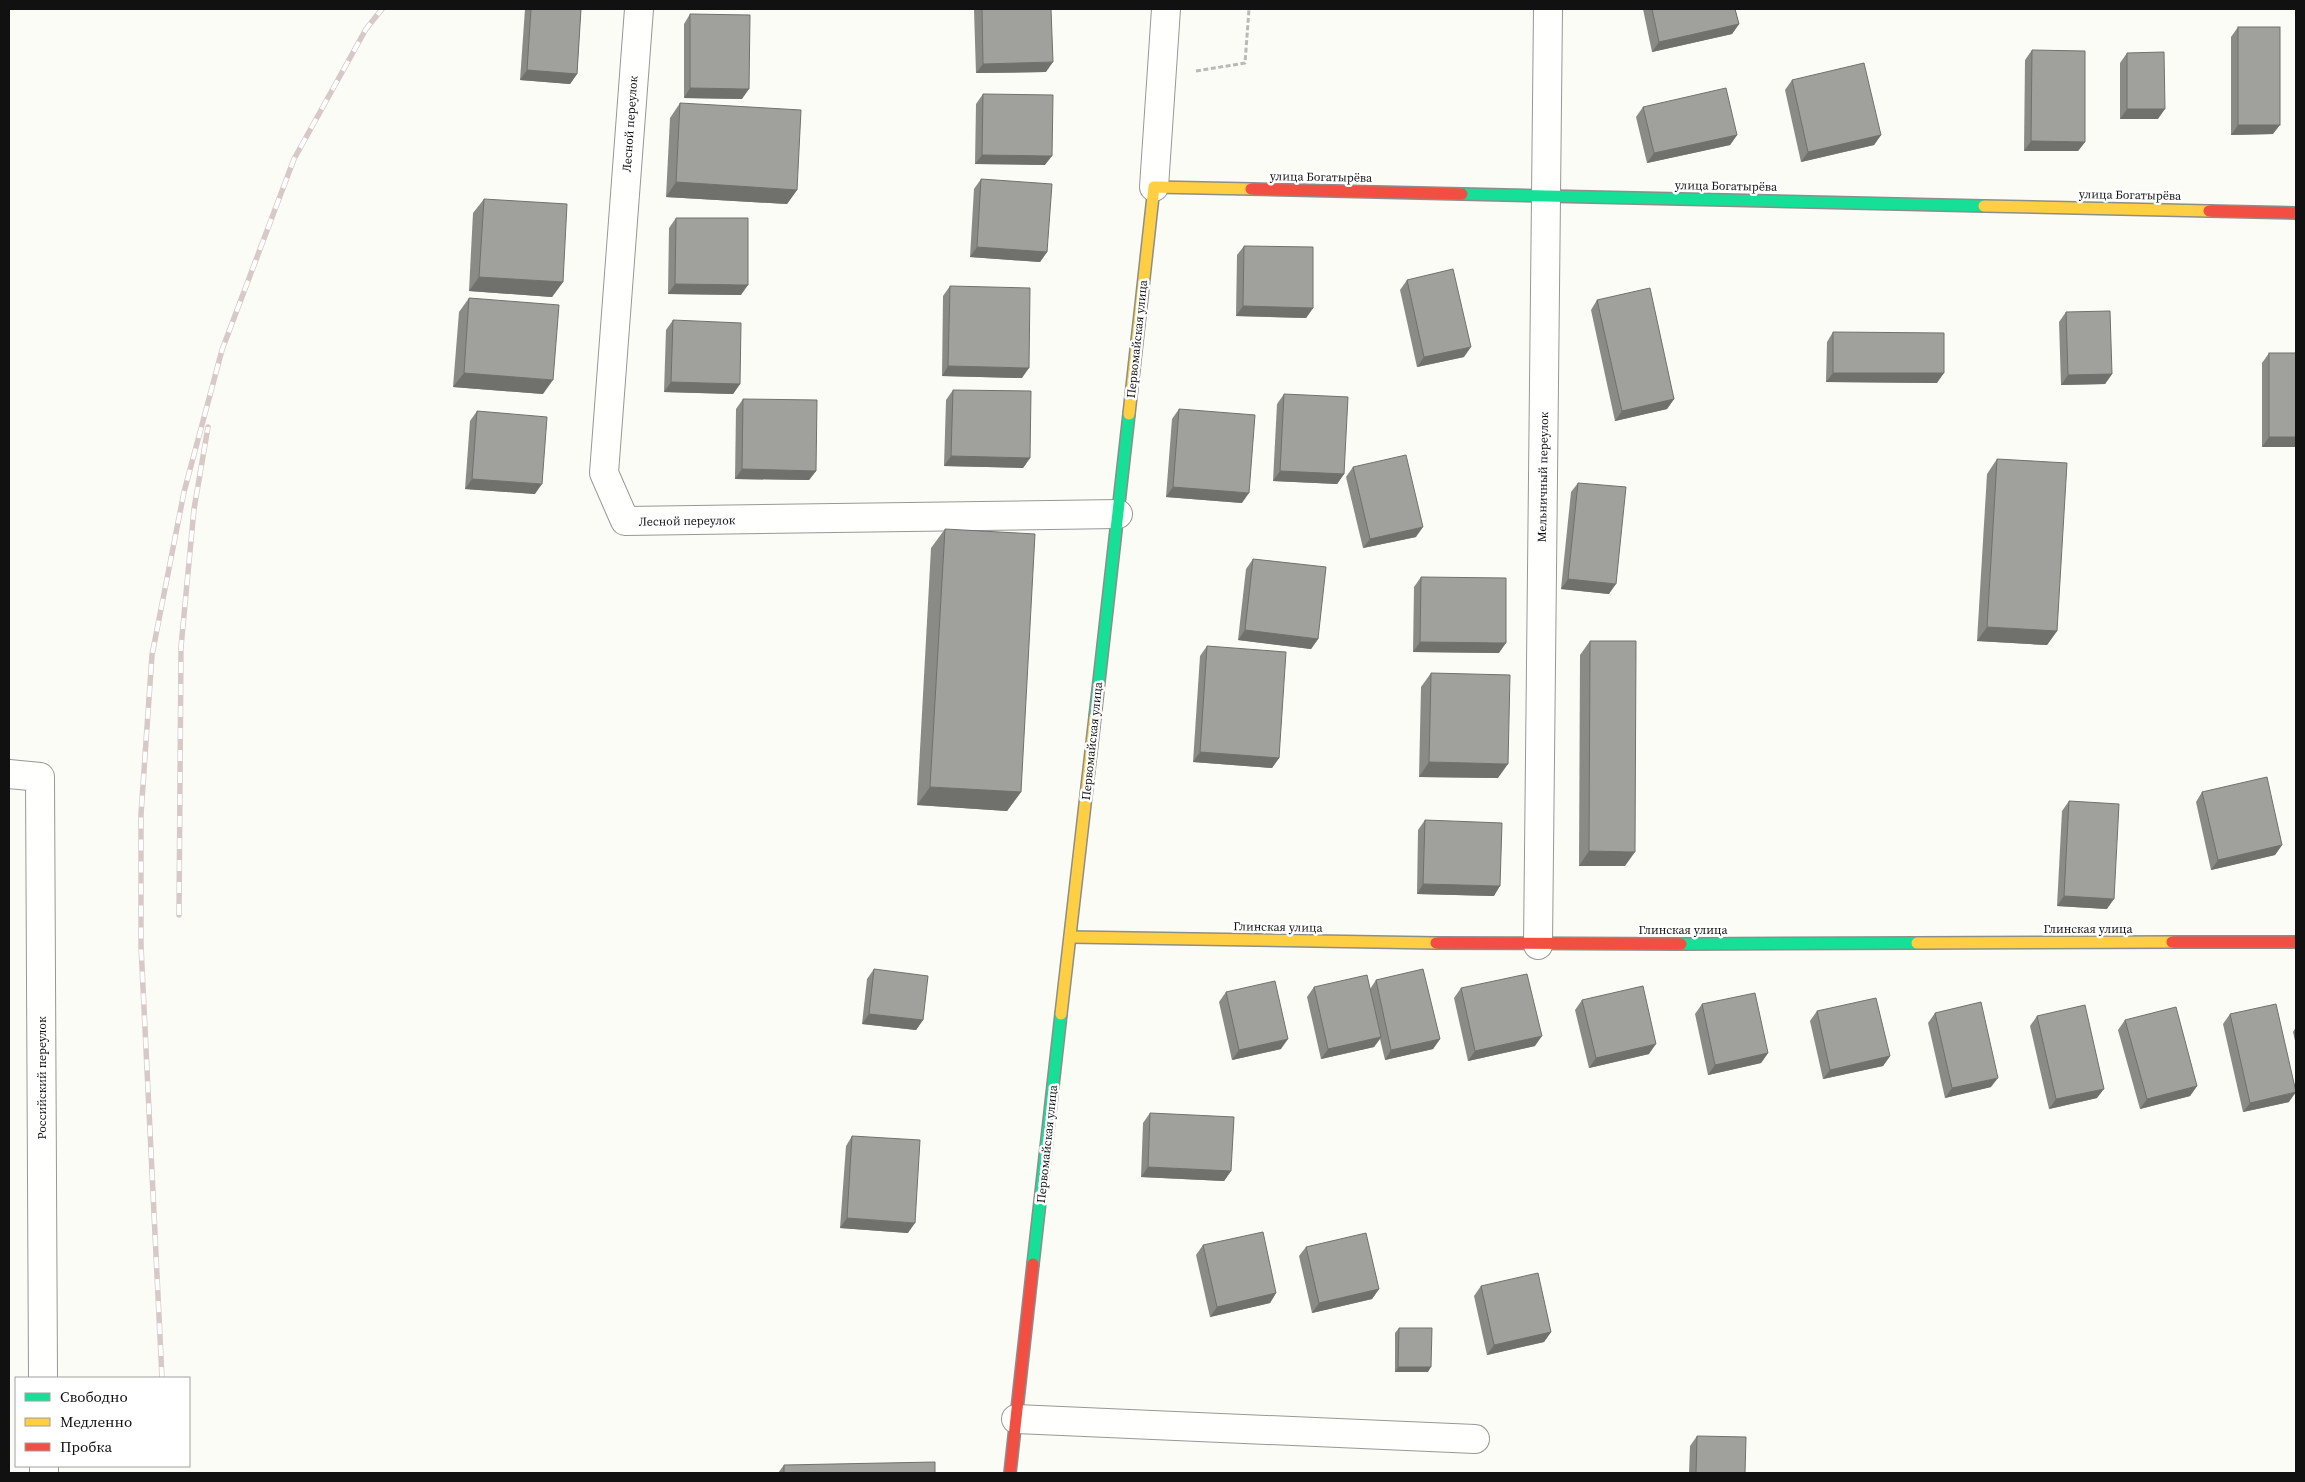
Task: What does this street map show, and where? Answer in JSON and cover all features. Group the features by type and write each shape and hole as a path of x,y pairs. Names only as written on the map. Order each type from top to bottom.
{"street":[{"name":"Лесной переулок","path":"639,9 604,473 625,522 1118,514"},
{"name":"Первомайская улица","path":"1010,1473 1154,187 1166,9"},
{"name":"Мельничный переулок","path":"1538,945 1548,9"},
{"name":"улица Богатырёва","path":"1154,187 2296,213"},
{"name":"Российский переулок","path":"9,774 40,777 43,1377"},
{"name":"Глинская улица","path":"1070,938 1538,945 2296,942"},
{"path":"1016,1420 1474,1439"}],"path":[{"path":"1162,77 1246,63 1249,9"}],"building":[{"path":"531,9 581,9 577,74 527,70"},
{"path":"982,9 1051,9 1053,62 983,64"},
{"path":"1652,9 1735,9 1739,24 1659,42"},
{"path":"690,14 750,15 749,89 690,88"},
{"path":"2238,27 2280,27 2280,125 2238,125"},
{"path":"2032,50 2085,51 2085,142 2031,141"},
{"path":"2164,52 2165,109 2127,109 2127,53"},
{"path":"1864,63 1881,135 1808,152 1792,80"},
{"path":"1726,88 1737,135 1654,153 1643,107"},
{"path":"983,94 1053,95 1052,156 982,155"},
{"path":"680,103 801,110 797,190 676,182"},
{"path":"981,179 1052,184 1047,252 977,247"},
{"path":"484,199 567,204 563,282 479,277"},
{"path":"676,218 748,218 748,285 675,284"},
{"path":"1244,246 1313,247 1313,308 1243,306"},
{"path":"1453,269 1471,347 1424,357 1407,280"},
{"path":"950,286 1030,288 1029,368 948,366"},
{"path":"1650,288 1674,399 1622,411 1597,300"},
{"path":"469,298 559,305 553,380 464,373"},
{"path":"2110,311 2112,374 2068,375 2066,312"},
{"path":"673,320 741,323 740,384 671,382"},
{"path":"1833,332 1944,333 1944,373 1833,373"},
{"path":"2269,353 2296,353 2296,437 2269,437"},
{"path":"953,390 1031,391 1030,458 951,456"},
{"path":"1284,394 1348,397 1344,474 1280,471"},
{"path":"743,399 817,400 816,471 742,469"},
{"path":"1179,409 1255,415 1249,493 1173,487"},
{"path":"477,411 547,417 542,484 472,479"},
{"path":"1406,455 1423,527 1370,539 1353,467"},
{"path":"1997,459 2067,463 2057,631 1987,627"},
{"path":"1578,483 1626,487 1616,584 1568,579"},
{"path":"945,529 1035,534 1021,792 930,787"},
{"path":"1253,559 1326,567 1318,639 1245,630"},
{"path":"1421,577 1506,578 1506,643 1420,642"},
{"path":"1590,641 1636,641 1635,852 1589,851"},
{"path":"1207,646 1286,652 1279,758 1200,752"},
{"path":"1431,673 1510,675 1508,764 1429,762"},
{"path":"2267,777 2282,845 2218,860 2202,792"},
{"path":"2069,801 2119,804 2114,899 2064,896"},
{"path":"1425,820 1502,823 1500,886 1423,884"},
{"path":"874,969 928,976 923,1020 869,1014"},
{"path":"1423,969 1440,1039 1391,1050 1376,980"},
{"path":"1527,974 1542,1036 1475,1051 1461,988"},
{"path":"1367,975 1381,1037 1328,1049 1314,987"},
{"path":"1275,981 1288,1039 1239,1050 1226,992"},
{"path":"1643,986 1656,1044 1596,1058 1582,1000"},
{"path":"1755,993 1768,1053 1715,1065 1702,1004"},
{"path":"1876,998 1890,1056 1830,1070 1817,1011"},
{"path":"1981,1002 1998,1078 1952,1088 1935,1013"},
{"path":"2276,1004 2296,1092 2250,1103 2230,1014"},
{"path":"2085,1005 2104,1089 2056,1099 2037,1016"},
{"path":"2176,1007 2197,1086 2147,1099 2125,1020"},
{"path":"1150,1113 1234,1117 1231,1171 1148,1167"},
{"path":"852,1136 920,1140 915,1223 847,1218"},
{"path":"1263,1232 1276,1293 1217,1307 1203,1245"},
{"path":"1366,1233 1379,1289 1319,1303 1306,1247"},
{"path":"1538,1273 1551,1332 1494,1345 1481,1286"},
{"path":"1399,1328 1432,1328 1431,1367 1398,1367"},
{"path":"1697,1436 1746,1437 1745,1473 1696,1473"},
{"path":"935,1462 935,1473 784,1473 784,1465"}],"railway":[{"path":"162,1377 141,946 141,814 152,655 184,492 222,350 294,159 366,29 382,9"},
{"path":"179,915 181,647 194,509 208,427"}],"traffic: fast":[{"path":"1462,194 1984,206"},
{"path":"1095,717 1129,414"},
{"path":"1681,944 1917,943"},
{"path":"1033,1264 1061,1014"}],"traffic: slow":[{"path":"1129,414 1154,187 1251,189"},
{"path":"1984,206 2209,211"},
{"path":"1061,1014 1095,717"},
{"path":"1070,937 1436,943"},
{"path":"1917,943 2172,942"}],"traffic: jam":[{"path":"1251,189 1462,194"},
{"path":"2209,211 2296,213"},
{"path":"2172,942 2296,942"},
{"path":"1436,943 1681,944"},
{"path":"1010,1473 1033,1264"}]}
